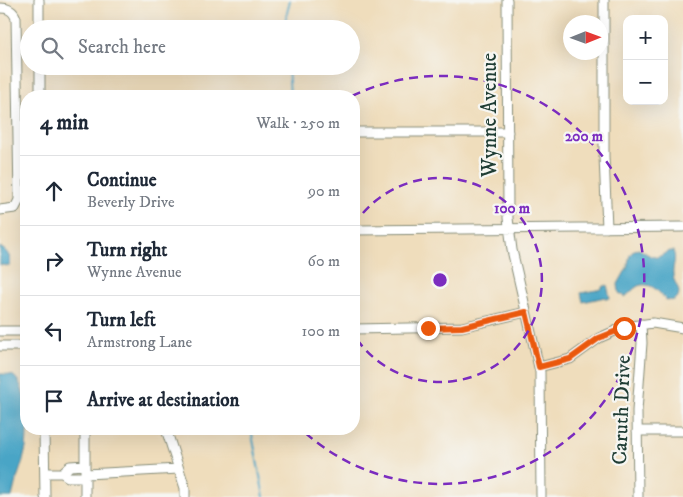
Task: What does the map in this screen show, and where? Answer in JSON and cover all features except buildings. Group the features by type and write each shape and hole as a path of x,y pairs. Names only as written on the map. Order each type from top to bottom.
{"street":[{"path":"39,0 39,20"},
{"name":"Wynne Avenue","path":"508,0 509,229 539,367 541,497"},
{"path":"604,0 604,156 607,228"},
{"path":"0,8 13,11 16,18 19,200 15,208 0,210"},
{"path":"40,75 40,90"},
{"path":"360,133 508,132"},
{"path":"360,230 683,227"},
{"path":"360,329 455,327 526,312"},
{"path":"539,367 570,359 599,338 615,331 641,324 660,324 683,328"},
{"name":"Caruth Drive","path":"638,497 637,431 642,343 641,324"},
{"path":"0,331 20,331"},
{"path":"0,346 20,346"},
{"path":"637,431 683,431"},
{"path":"44,435 45,497"},
{"path":"85,435 85,497"},
{"path":"168,435 185,488 185,497"},
{"path":"45,473 62,473 70,466 85,472 179,469"}],"water":[{"path":"0,247 8,255 10,266 0,265"},
{"path":"639,249 650,256 656,257 673,251 675,257 673,278 679,292 676,299 672,301 666,300 654,288 647,285 638,286 625,297 619,293 618,284 627,268 630,255 634,250"},
{"path":"607,285 610,298 606,299 605,297 583,302 581,293 602,289 602,287"},
{"path":"0,374 12,375 20,384 20,435 27,435 26,448 12,497 0,497"}],"waterway":[{"path":"285,20 290,0"},
{"path":"289,75 290,90"},
{"path":"252,435 264,497"}],"route":[{"path":"428,328 462,327 526,312 539,367 570,359 599,338 624,328"}]}
